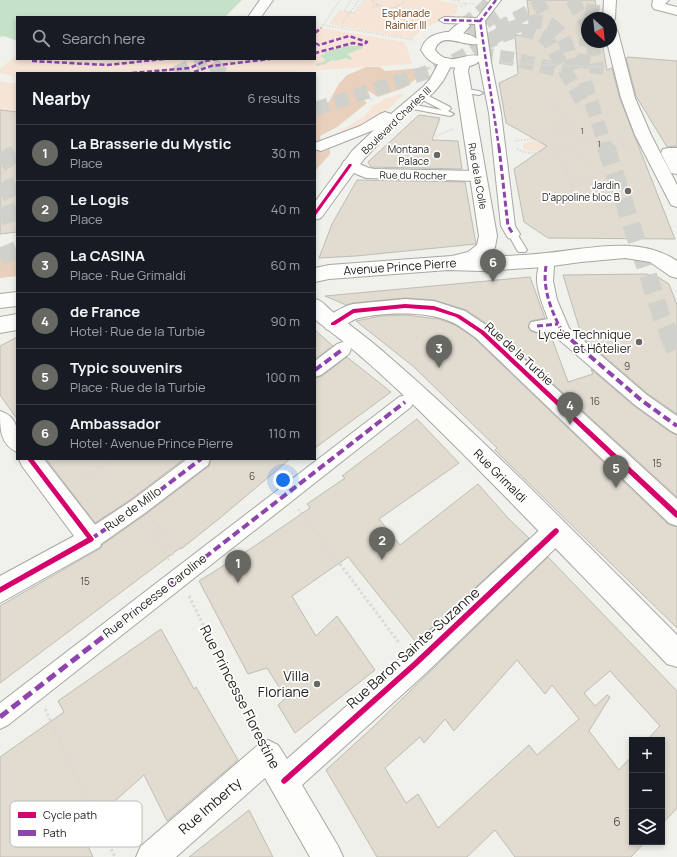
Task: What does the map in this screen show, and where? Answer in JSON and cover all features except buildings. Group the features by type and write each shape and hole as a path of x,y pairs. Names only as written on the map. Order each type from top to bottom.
{"main road":[{"path":"255,16 267,0"},
{"path":"609,12 610,0"},
{"path":"663,0 659,1 658,6 677,11"},
{"path":"458,29 436,39 429,45 428,50 431,55 446,62 474,61"},
{"path":"615,48 628,98 643,135 677,201"},
{"name":"Rue de la Colle","path":"474,61 461,71 472,96 478,176 488,236"},
{"name":"Boulevard Charles III","path":"316,213 350,166 375,138 422,96 436,81 446,62"},
{"path":"436,81 472,96"},
{"path":"321,146 365,129 390,113 410,106"},
{"path":"677,153 669,153 677,169"},
{"name":"Rue du Rocher","path":"350,166 366,173 375,174 478,176"},
{"path":"448,262 470,259 479,255 485,250 488,244 488,236"},
{"name":"Avenue Prince Pierre","path":"488,236 494,244 501,247 580,255"},
{"name":"Avenue Prince Pierre","path":"316,275 329,272 448,262 489,264 626,252 644,254 662,260 677,271"},
{"path":"0,301 16,299"},
{"name":"Rue de la Turbie","path":"333,324 353,311 405,306 434,308 458,316 482,332 677,514"},
{"name":"Rue Grimaldi","path":"316,307 320,313 355,339 416,393 556,531 677,654"},
{"path":"0,325 16,322"},
{"path":"31,460 91,539"},
{"name":"Rue Baron Sainte-Suzanne","path":"284,781 415,664 556,531"},
{"name":"Rue de Millo","path":"0,590 91,539"},
{"name":"Rue Princesse Florestine","path":"268,755 327,857"},
{"name":"Rue Imberty","path":"152,857 268,755"}],"street":[{"path":"496,0 480,21 474,61 502,142 508,226 513,234"},
{"path":"458,29 480,21"},
{"path":"546,266 544,274 546,284 558,324 563,333 641,400 677,426"},
{"path":"537,326 558,324"},
{"path":"316,369 343,349"},
{"name":"Rue Princesse Caroline","path":"0,717 405,402"},
{"name":"Rue de Millo","path":"91,539 138,507 200,460"}],"lane":[{"path":"410,106 450,112 422,96"},
{"path":"513,234 522,250"}],"path":[{"path":"340,0 322,26 415,40"},
{"path":"351,0 344,11 354,13 364,0"},
{"path":"337,26 343,22 358,0"},
{"path":"370,0 376,5 384,8 395,7 402,4 404,2 403,0"},
{"path":"452,0 459,1"},
{"path":"471,4 474,0"},
{"path":"376,5 380,3"},
{"path":"395,7 424,30"},
{"path":"342,27 343,22"},
{"path":"474,61 509,64 524,62 619,68"},
{"path":"367,94 373,101"},
{"path":"556,102 561,119"},
{"path":"549,150 564,160 575,199 592,200 600,197 595,178 587,159 575,156 564,146 563,141 556,134 560,131 571,132 573,130 568,126 558,126 557,122 561,119"},
{"path":"561,119 578,126 581,141"},
{"path":"399,133 434,137 455,128"},
{"path":"502,142 531,139 545,142 556,147"},
{"path":"502,142 526,154 545,153 556,147 576,145 575,141 623,141 626,148"},
{"path":"569,178 595,178"},
{"path":"58,496 112,460"},
{"path":"287,494 415,664"},
{"path":"36,689 89,801"},
{"path":"110,847 115,857"}],"green space":[{"name":"Esplanade Rainier III","path":"366,0 436,0 458,4 456,14 424,28 412,39 329,24 339,10 355,13"},
{"path":"316,27 405,42 412,64 288,72 16,72 16,77 0,73 0,69 16,55 16,60 316,60"},
{"path":"0,81 16,84 16,112 0,110"},
{"path":"404,93 384,112 365,124 339,132 365,116 373,105 376,105 384,99"},
{"path":"533,141 544,143 549,146 548,149 533,152 523,149 523,145 525,143"}],"shaded area":[{"path":"0,0 242,0 226,16 16,16 16,41 4,36 0,37"},
{"path":"346,46 360,46 363,48 347,54 352,58 351,60 346,58 334,61 332,60 317,66 316,64 325,61 325,59 320,56 325,52"},
{"path":"366,67 380,67 385,71 432,67 404,88 378,97 367,90 358,94 367,103 337,127 320,136 322,152 330,149 330,154 316,170 316,106 328,103 339,84 347,75"},
{"path":"0,250 7,259 16,251 16,276 0,278"}],"tunnel":[{"path":"463,26 485,8 491,0"},
{"path":"497,29 550,0"},
{"path":"572,0 581,15"},
{"path":"592,12 594,0"},
{"path":"468,34 500,12"},
{"path":"316,109 440,68 505,31 529,23 540,22 551,25 560,33 567,46 573,70"},
{"path":"482,45 507,34 523,31 531,32 548,40 565,72"},
{"path":"582,68 585,48"},
{"path":"593,48 597,67 596,74"},
{"path":"479,54 514,59 565,72"},
{"path":"178,72 203,60"},
{"path":"213,72 228,60"},
{"path":"565,72 571,73"},
{"path":"565,72 585,107"},
{"path":"585,82 606,148"},
{"path":"606,147 661,315 669,333"},
{"path":"0,163 16,154"},
{"path":"0,193 16,185"},
{"path":"0,217 16,211"},
{"path":"0,257 16,250"},
{"path":"669,332 677,349"}],"marked path":[{"path":"496,0 480,21 485,62 495,113 508,226 513,234"},
{"path":"444,20 480,21"},
{"path":"316,32 321,28"},
{"path":"316,44 319,45 349,36 367,42 363,45 353,43 316,53"},
{"path":"32,61 107,65 154,60"},
{"path":"144,72 190,68 205,61 212,60"},
{"path":"194,72 211,66 262,60"},
{"path":"546,266 545,281 549,300 559,327 563,333 641,400 677,426"},
{"path":"537,326 558,324"},
{"path":"316,369 343,349"},
{"path":"0,717 405,402"},
{"path":"91,539 138,507 200,460"}],"cycle path":[{"path":"316,213 350,165"},
{"path":"333,324 353,311 405,306 434,308 458,316 482,332 677,515"},
{"path":"0,590 91,539 31,460"},
{"path":"284,781 415,664 556,531"}],"place":[{"name":"Montana Palace","path":"437,155"},
{"name":"Jardin D'appoline bloc B","path":"628,191"},
{"name":"Ambassador","path":"493,282"},
{"name":"Lycée Technique et Hôtelier","path":"639,342"},
{"name":"La CASINA","path":"439,368"},
{"name":"de France","path":"570,425"},
{"name":"Typic souvenirs","path":"616,488"},
{"name":"Le Logis","path":"382,560"},
{"name":"La Brasserie du Mystic","path":"238,583"},
{"name":"Villa Floriane","path":"317,684"}]}
